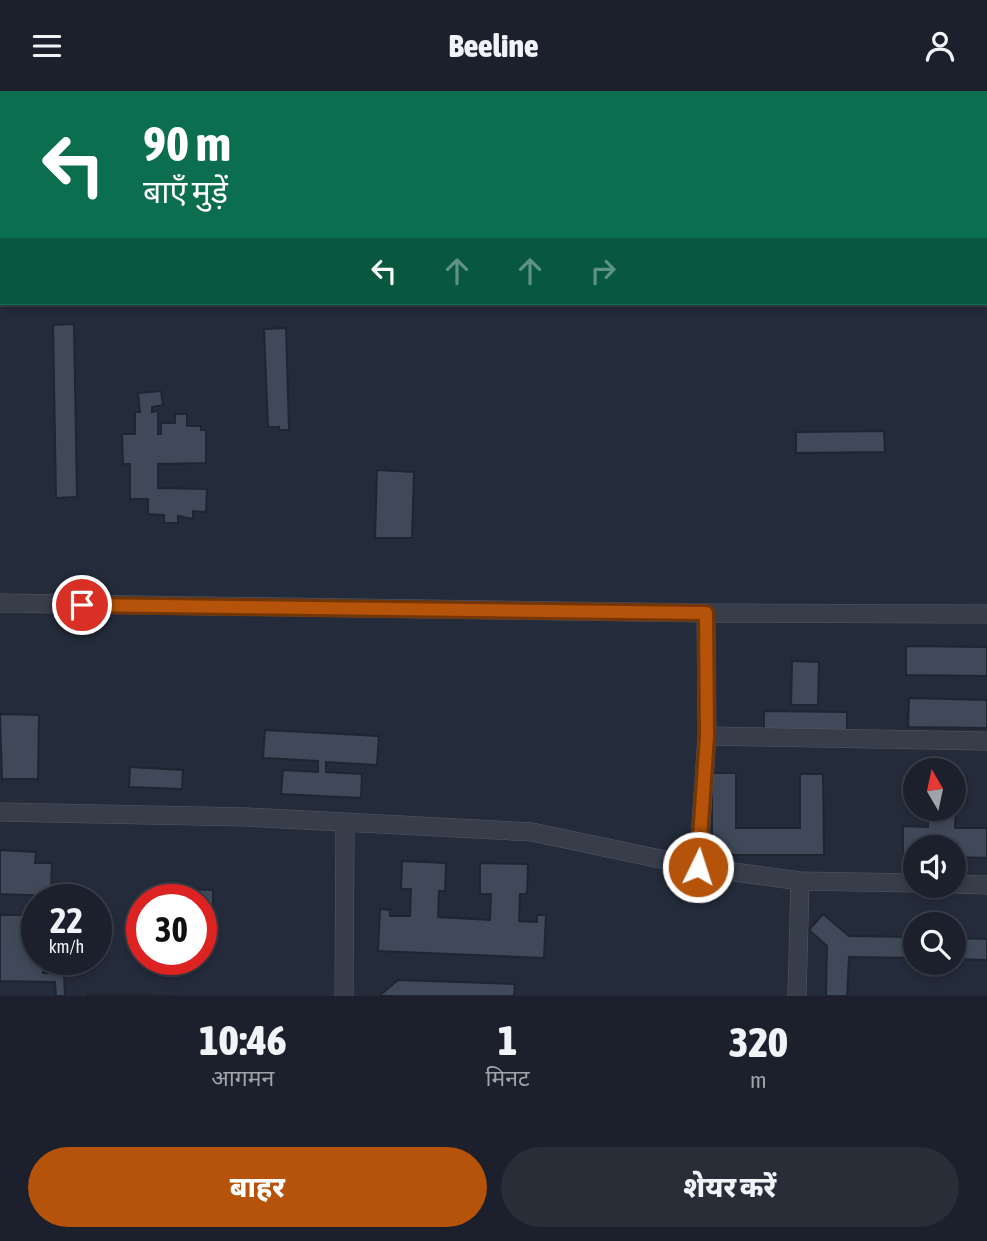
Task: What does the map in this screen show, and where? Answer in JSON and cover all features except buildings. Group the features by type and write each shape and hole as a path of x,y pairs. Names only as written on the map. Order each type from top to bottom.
{"street":[{"path":"0,604 987,614"},
{"path":"698,867 707,736 706,613"},
{"path":"707,736 987,740"},
{"path":"0,813 247,817 532,832 698,867 800,881 903,883"},
{"path":"344,996 345,823"},
{"path":"797,996 800,881"},
{"path":"966,884 987,885"}],"route":[{"path":"82,605 706,613 707,736 698,867"}]}
